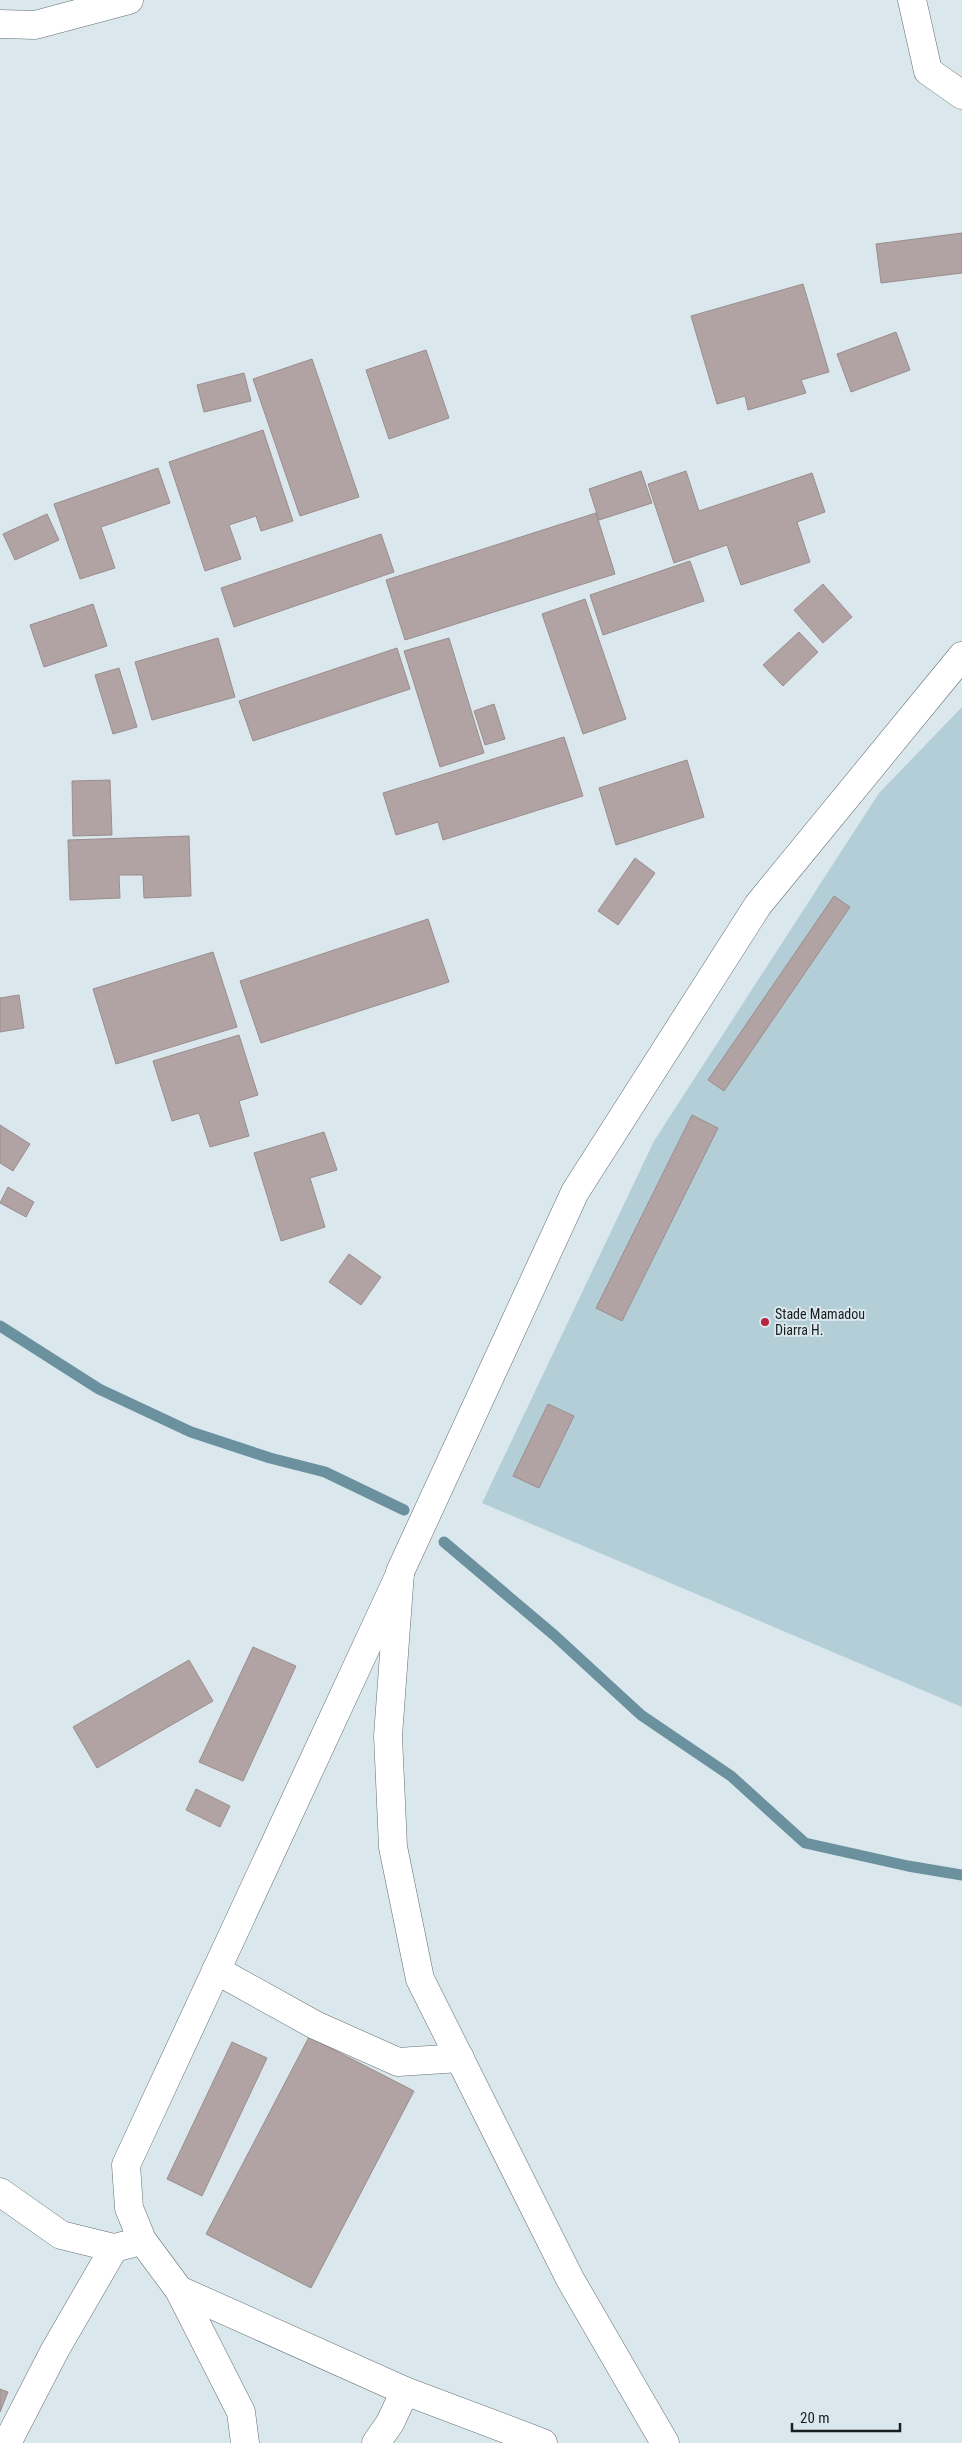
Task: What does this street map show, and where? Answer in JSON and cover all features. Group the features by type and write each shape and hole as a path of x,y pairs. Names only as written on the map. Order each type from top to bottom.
{"street":[{"path":"0,24 35,25 129,0"},
{"path":"912,0 928,71 962,95"},
{"path":"245,2443 241,2412 179,2290 142,2240 129,2208 126,2165 575,1192 758,905 962,656"},
{"path":"400,1572 388,1736 393,1847 420,1978 570,2279 665,2443"},
{"path":"216,1970 315,2025 398,2062 460,2058"},
{"path":"0,2192 61,2235 114,2248 142,2240"},
{"path":"7,2443 55,2350 114,2248"},
{"path":"179,2290 405,2391 543,2443"},
{"path":"376,2443 390,2423 405,2391"}],"shaded area":[{"name":"Stade Mamadou Diarra H.","path":"962,707 962,1707 482,1503 654,1141 879,793"}],"building":[{"path":"962,233 962,273 881,283 876,244"},
{"path":"803,284 829,372 801,380 806,393 748,410 745,396 717,404 691,316"},
{"path":"896,332 910,370 851,392 837,354"},
{"path":"426,350 449,418 389,439 366,370"},
{"path":"312,359 359,497 300,516 253,379"},
{"path":"244,373 251,401 204,412 197,385"},
{"path":"263,430 293,521 261,531 256,516 229,525 241,559 205,571 169,462"},
{"path":"158,468 170,503 101,527 115,568 80,579 54,504"},
{"path":"641,471 652,503 599,520 589,489"},
{"path":"686,471 699,511 812,473 825,512 797,522 810,562 741,585 727,545 674,563 648,484"},
{"path":"596,513 615,574 405,640 386,580"},
{"path":"47,514 59,540 15,560 3,534"},
{"path":"381,534 394,572 234,627 221,588"},
{"path":"690,561 704,601 603,635 590,595"},
{"path":"823,584 852,617 823,643 794,610"},
{"path":"585,599 626,719 583,734 542,614"},
{"path":"93,604 107,646 44,667 30,625"},
{"path":"799,632 818,652 783,686 763,665"},
{"path":"218,638 235,697 152,720 135,662"},
{"path":"449,638 484,753 440,767 404,651"},
{"path":"397,648 410,689 253,741 239,701"},
{"path":"119,668 137,727 113,734 95,675"},
{"path":"494,704 505,739 485,745 474,711"},
{"path":"564,737 583,796 443,840 438,822 396,835 383,793"},
{"path":"687,760 704,817 616,845 599,788"},
{"path":"110,780 112,835 73,836 72,781"},
{"path":"189,836 191,896 144,898 143,875 119,875 120,898 70,900 68,840"},
{"path":"635,858 655,873 618,925 598,911"},
{"path":"834,896 850,907 724,1091 708,1080"},
{"path":"428,919 449,982 261,1043 240,981"},
{"path":"213,952 237,1027 116,1064 93,989"},
{"path":"19,995 24,1028 0,1032 0,998"},
{"path":"239,1035 258,1095 239,1101 249,1136 210,1147 199,1113 172,1121 153,1061"},
{"path":"692,1115 718,1128 622,1321 596,1308"},
{"path":"0,1125 30,1144 13,1171 0,1163"},
{"path":"324,1132 337,1170 310,1178 325,1227 281,1241 254,1153"},
{"path":"8,1187 34,1202 26,1217 0,1203"},
{"path":"349,1254 381,1277 361,1305 329,1282"},
{"path":"548,1404 574,1416 539,1488 513,1476"},
{"path":"253,1647 296,1666 243,1781 199,1762"},
{"path":"189,1660 213,1701 97,1768 73,1727"},
{"path":"196,1789 230,1806 220,1827 186,1810"},
{"path":"309,2037 414,2091 311,2288 206,2234"},
{"path":"232,2042 267,2058 202,2196 167,2179"},
{"path":"0,2389 8,2392 0,2412"}],"waterway":[{"path":"0,1326 99,1389 191,1432 270,1458 325,1472 404,1510"},
{"path":"444,1542 554,1635 641,1715 731,1776 805,1843 908,1866 962,1875"}],"place":[{"name":"Stade Mamadou Diarra H.","path":"765,1322"}]}
